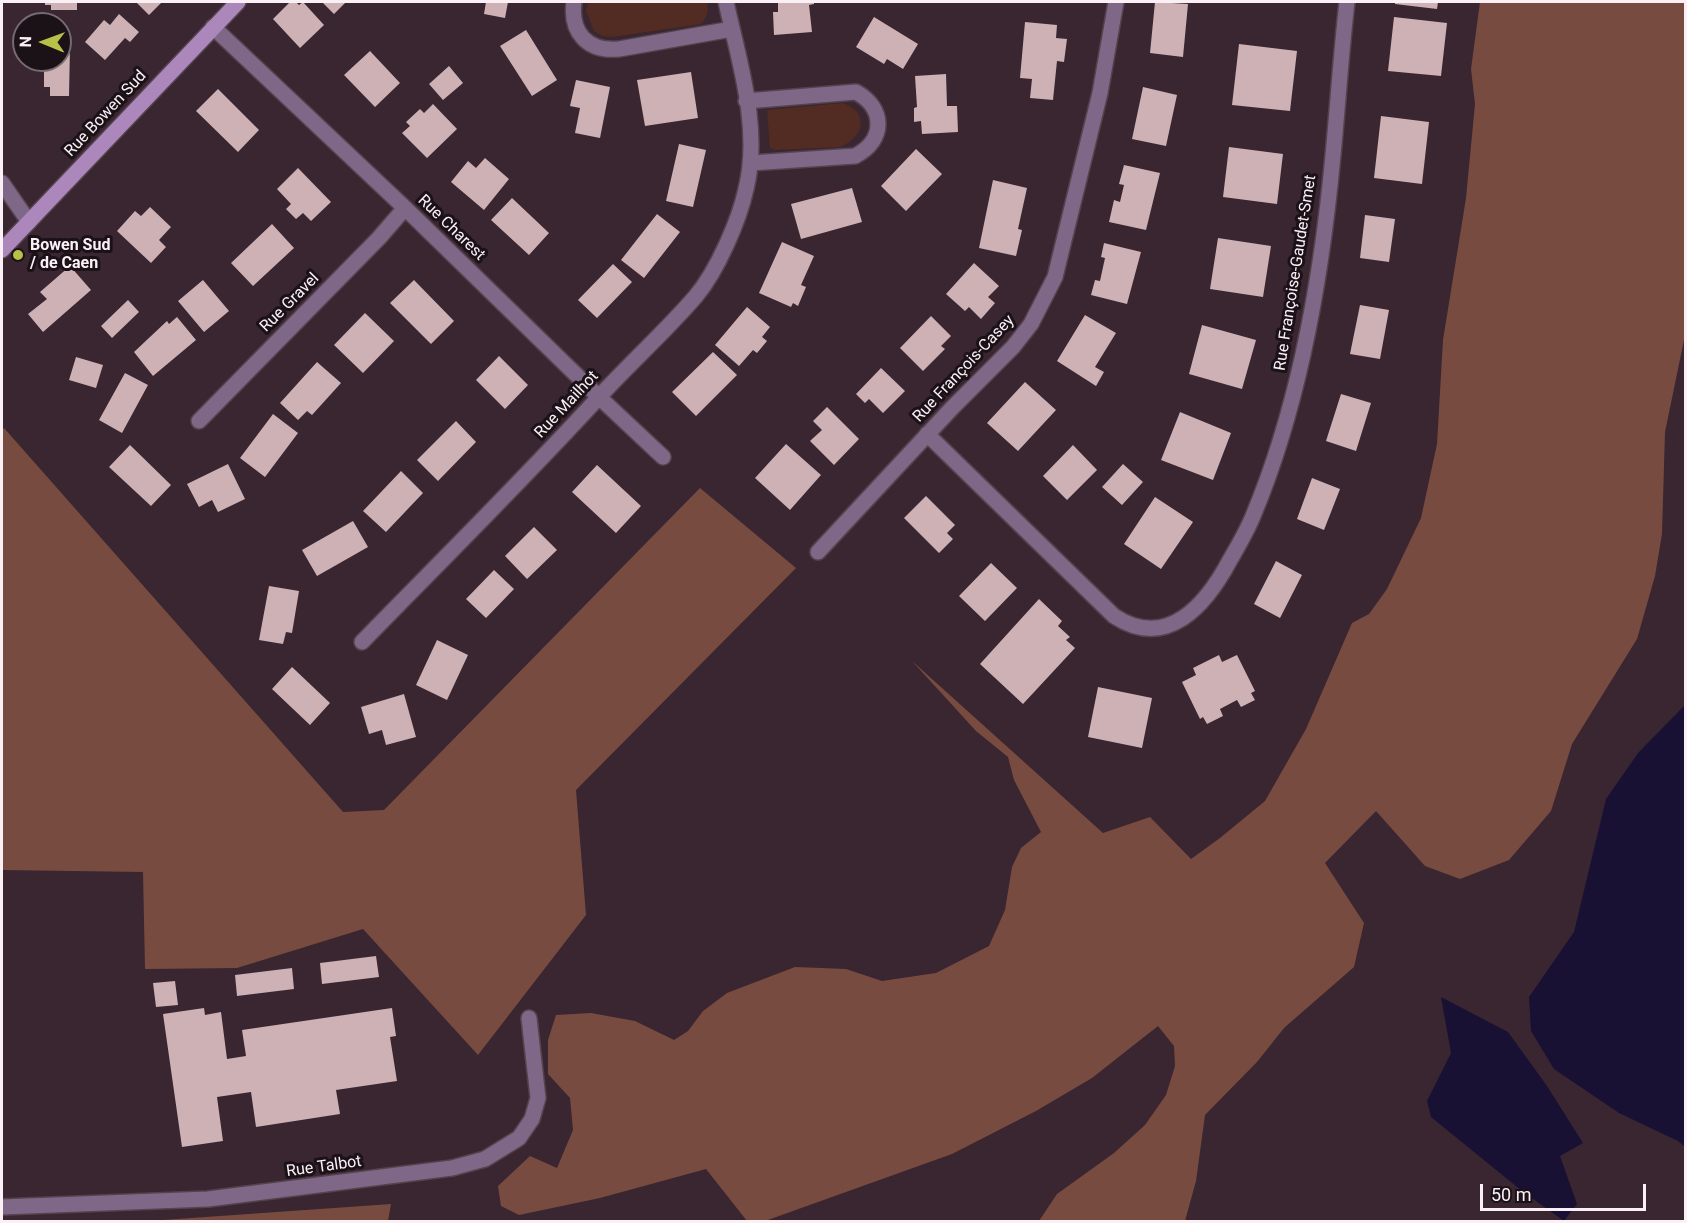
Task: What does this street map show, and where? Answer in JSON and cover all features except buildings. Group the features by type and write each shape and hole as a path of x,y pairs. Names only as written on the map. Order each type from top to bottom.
{"street":[{"name":"Rue Bowen Sud","path":"2,250 238,2"},
{"path":"574,2 572,12 578,32 584,39 600,49 618,49 732,29"},
{"name":"Rue Mailhot","path":"362,642 698,294 718,260 732,232 746,191 751,163 747,101 726,2"},
{"name":"Rue François-Casey","path":"818,552 927,434 1012,347 1031,324 1055,277 1100,93 1116,2"},
{"name":"Rue Françoise-Gaudet-Smet","path":"927,434 1114,615 1128,625 1146,628 1168,625 1188,615 1201,604 1219,581 1252,518 1270,471 1297,378 1309,325 1323,234 1333,156 1347,2"},
{"name":"Rue Charest","path":"213,27 663,457"},
{"path":"747,101 856,92 866,97 878,116 876,136 864,151 855,156 751,163"},
{"path":"2,183 29,222"},
{"name":"Rue Gravel","path":"199,420 379,238 405,208"},
{"name":"Rue Talbot","path":"2,1207 217,1198 452,1168 486,1159 519,1138 532,1119 538,1098 529,1018"}],"shaded area":[{"path":"588,2 707,2 708,8 701,24 612,37 602,36 594,31 586,11"},
{"path":"1480,2 1685,2 1685,335 1665,432 1662,534 1655,576 1637,639 1572,744 1551,811 1509,860 1460,879 1425,866 1376,811 1325,863 1364,923 1354,967 1284,1028 1257,1062 1205,1115 1196,1181 1185,1221 1039,1221 1057,1194 1114,1153 1145,1125 1166,1095 1175,1066 1174,1046 1158,1026 1092,1078 1036,1111 952,1154 765,1221 747,1221 706,1169 600,1198 519,1215 501,1206 498,1186 530,1156 557,1168 573,1130 570,1098 548,1074 548,1040 556,1015 591,1013 635,1021 674,1040 688,1031 703,1011 727,993 795,967 846,969 882,981 936,973 989,946 1005,910 1012,867 1021,848 1041,832 1014,780 1008,757 976,731 912,661 1103,833 1150,817 1191,859 1265,801 1306,729 1352,623 1369,614 1387,589 1421,518 1437,444 1443,340 1466,198 1475,104 1471,69"},
{"path":"843,103 852,107 857,113 861,125 855,137 841,147 775,150 770,148 767,110"},
{"path":"4,428 343,812 384,810 700,488 796,568 576,790 586,915 478,1055 363,929 237,968 145,969 143,872 2,870 2,431"},
{"path":"1685,705 1685,1147 1678,1141 1619,1113 1554,1069 1531,1031 1529,997 1574,932 1606,799 1638,753"},
{"path":"1441,997 1508,1032 1547,1086 1583,1143 1560,1156 1577,1204 1564,1221 1522,1191 1431,1117 1427,1101 1451,1053"},
{"path":"391,1204 388,1221 161,1221 163,1220"}],"place":[{"name":"Bowen Sud / de Caen","path":"18,255"}]}
